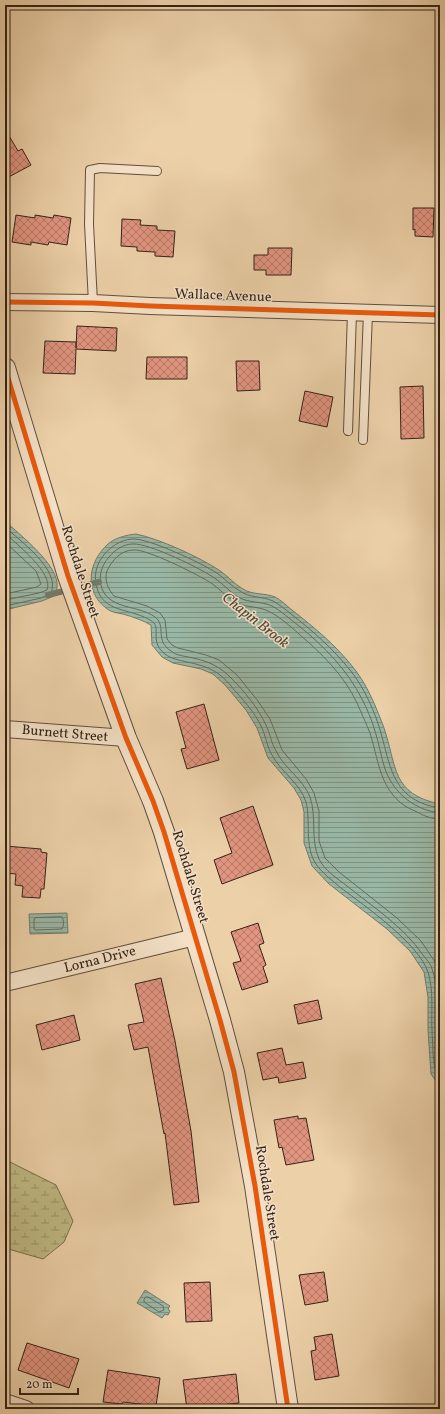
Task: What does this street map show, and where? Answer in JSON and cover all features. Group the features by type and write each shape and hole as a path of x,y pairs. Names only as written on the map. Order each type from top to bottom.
{"street":[{"name":"Wallace Avenue","path":"5,302 93,303 440,316"},
{"name":"Rochdale Street","path":"5,368 80,611 126,738 154,801 174,863 228,1049 243,1116 257,1197 288,1409"},
{"name":"Burnett Street","path":"5,729 126,738"},
{"name":"Lorna Drive","path":"5,983 195,937"},
{"path":"5,1402 26,1409"}],"lane":[{"path":"93,303 89,224 90,170 100,168 157,171"},
{"path":"348,431 360,313"},
{"path":"360,313 364,440"}],"green space":[{"path":"5,1161 8,1161 56,1185 73,1221 64,1242 43,1259 5,1248"}],"water":[{"path":"5,521 38,551 52,570 56,579 57,587 54,596 42,601 5,610"},
{"path":"136,534 168,544 201,560 219,570 247,591 275,597 282,601 318,631 349,662 372,698 384,728 398,776 404,786 412,793 424,799 440,804 440,1087 431,1074 428,1030 428,997 424,972 410,951 387,929 329,884 312,866 304,843 304,812 301,800 294,788 268,758 257,728 246,710 225,685 213,674 201,669 173,663 162,657 152,645 151,625 134,617 114,612 106,608 94,593 91,576 96,559 101,551 114,540"},
{"path":"67,913 68,933 30,934 29,914"},
{"path":"145,1290 170,1306 168,1309 170,1311 168,1315 165,1314 162,1318 137,1303"}],"building":[{"path":"5,129 18,151 22,149 31,165 5,179"},
{"path":"413,208 434,208 433,237 415,236 415,229 413,230"},
{"path":"16,215 35,218 35,215 53,218 54,215 71,218 67,245 49,242 48,245 31,242 31,245 12,242"},
{"path":"122,219 141,220 140,225 157,226 157,230 175,231 173,257 155,256 155,252 137,251 137,247 121,246"},
{"path":"268,248 292,248 291,275 266,275 266,270 254,270 254,255 268,255"},
{"path":"77,326 117,328 116,351 76,349 75,374 43,373 45,341 76,342 76,348"},
{"path":"147,357 187,357 187,379 146,379"},
{"path":"236,361 259,361 260,390 237,391"},
{"path":"423,386 424,438 401,439 400,387"},
{"path":"305,391 333,397 327,427 299,421"},
{"path":"204,704 219,760 187,769 181,749 186,748 176,712"},
{"path":"253,806 273,865 222,884 214,860 232,853 220,818"},
{"path":"5,846 41,849 41,852 47,853 44,889 41,889 40,898 22,897 23,886 15,885 16,874 5,873"},
{"path":"258,923 264,943 259,945 266,965 263,967 268,982 242,990 233,963 241,961 231,932"},
{"path":"161,978 175,1041 191,1131 199,1202 174,1205 165,1133 164,1134 148,1047 134,1050 128,1025 144,1022 135,984"},
{"path":"318,1000 322,1019 298,1024 294,1005"},
{"path":"74,1015 80,1040 42,1050 36,1025"},
{"path":"282,1048 286,1065 303,1062 306,1078 279,1083 278,1077 263,1080 257,1053"},
{"path":"298,1116 298,1119 306,1118 314,1160 286,1165 282,1147 279,1148 274,1120"},
{"path":"324,1272 328,1301 305,1305 299,1275"},
{"path":"210,1282 212,1321 186,1322 184,1283"},
{"path":"332,1334 339,1376 315,1380 311,1351 316,1350 314,1337"},
{"path":"27,1343 79,1359 69,1388 18,1370"},
{"path":"108,1370 160,1378 156,1406 123,1402 122,1404 103,1402"},
{"path":"236,1374 239,1403 187,1409 183,1380"}],"waterway":[{"name":"Chapin Brook","path":"48,595 99,582"}],"cycle path":[{"path":"5,302 93,303 440,315"},
{"path":"5,368 68,576 126,738 153,801 164,832 220,1020 234,1072 255,1186 288,1409"}]}
